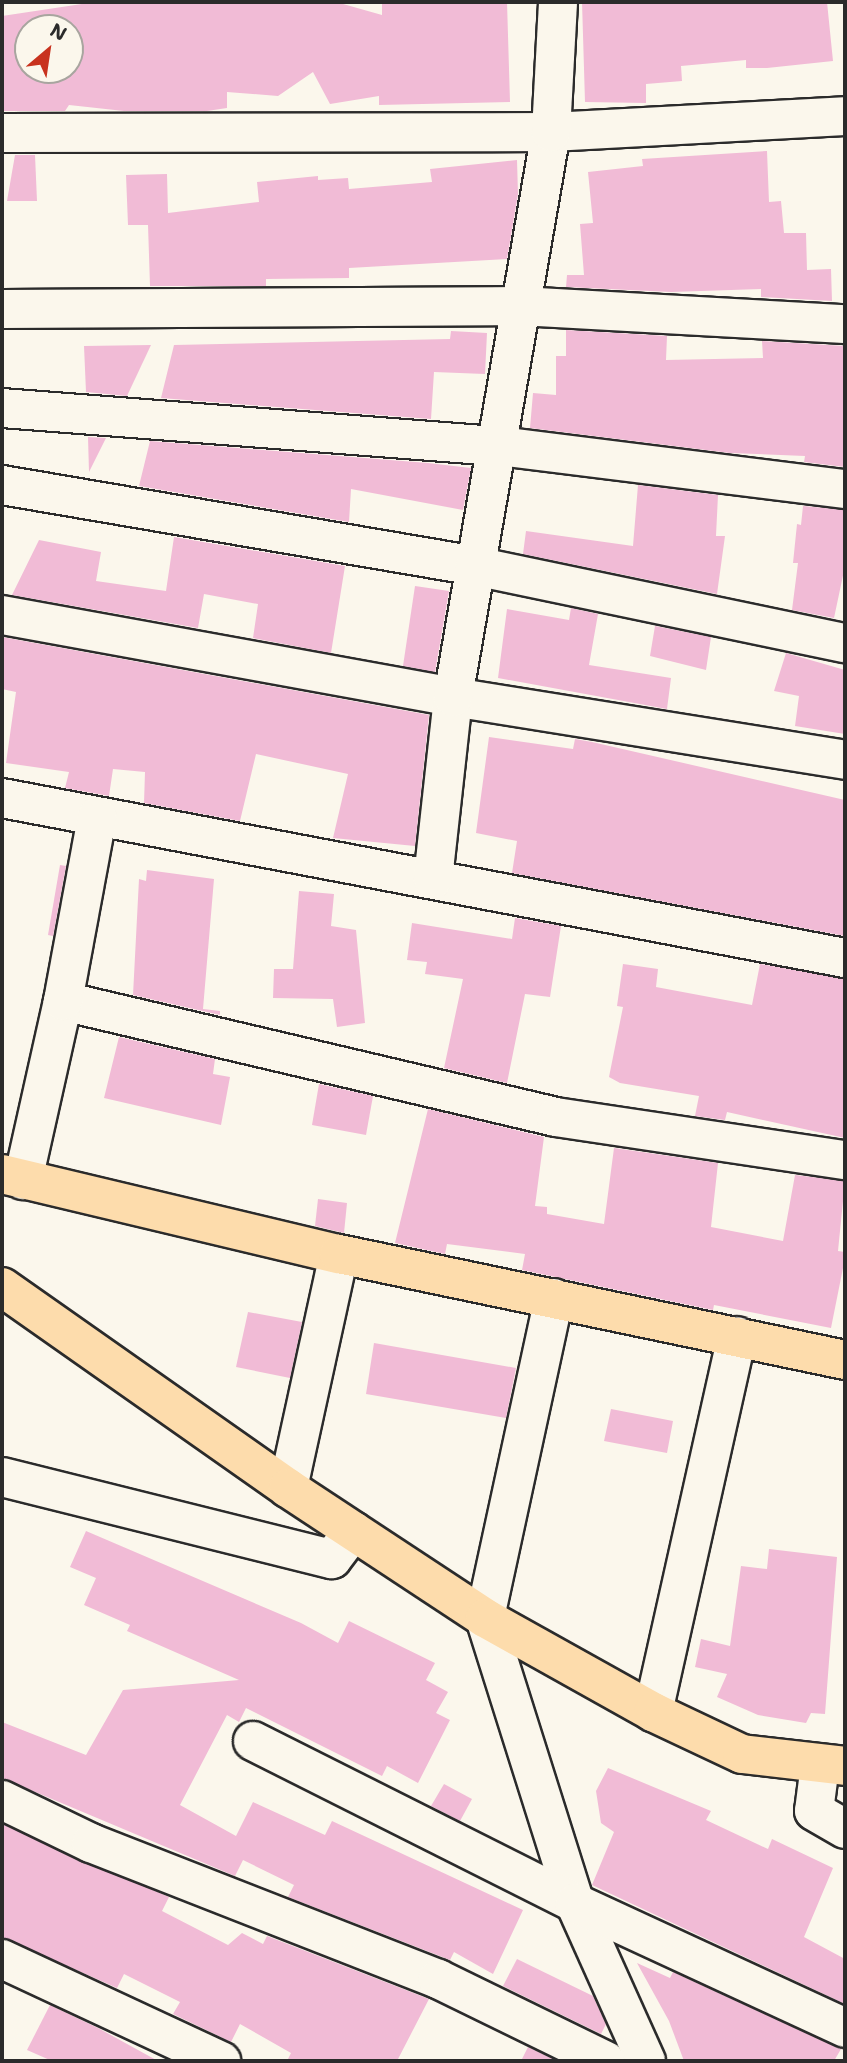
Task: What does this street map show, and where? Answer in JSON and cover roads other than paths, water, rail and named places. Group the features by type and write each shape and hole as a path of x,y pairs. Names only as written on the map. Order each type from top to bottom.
{"main road":[{"path":"12,1177 339,1254 845,1360"},
{"path":"2,1287 288,1488 485,1618 653,1712 742,1754 833,1766"}],"street":[{"path":"433,879 453,697 499,446 520,306 551,132 558,2"},
{"path":"2,133 551,132 845,116"},
{"path":"2,309 520,306 845,324"},
{"path":"2,408 499,446 845,489"},
{"path":"2,485 475,566 845,643"},
{"path":"2,615 453,697 845,760"},
{"path":"2,798 845,958"},
{"path":"12,1177 63,1001 97,817"},
{"path":"63,1001 556,1117 845,1160"},
{"path":"288,1488 339,1254"},
{"path":"554,1298 485,1618 575,1903 646,2061"},
{"path":"653,1712 737,1336"},
{"path":"2,1477 332,1559 353,1531"},
{"path":"253,1741 575,1903 845,2028"},
{"path":"833,1766 814,1811 845,1829"},
{"path":"2,1800 92,1843 438,1979 606,2061"},
{"path":"2,1959 221,2061"}]}
